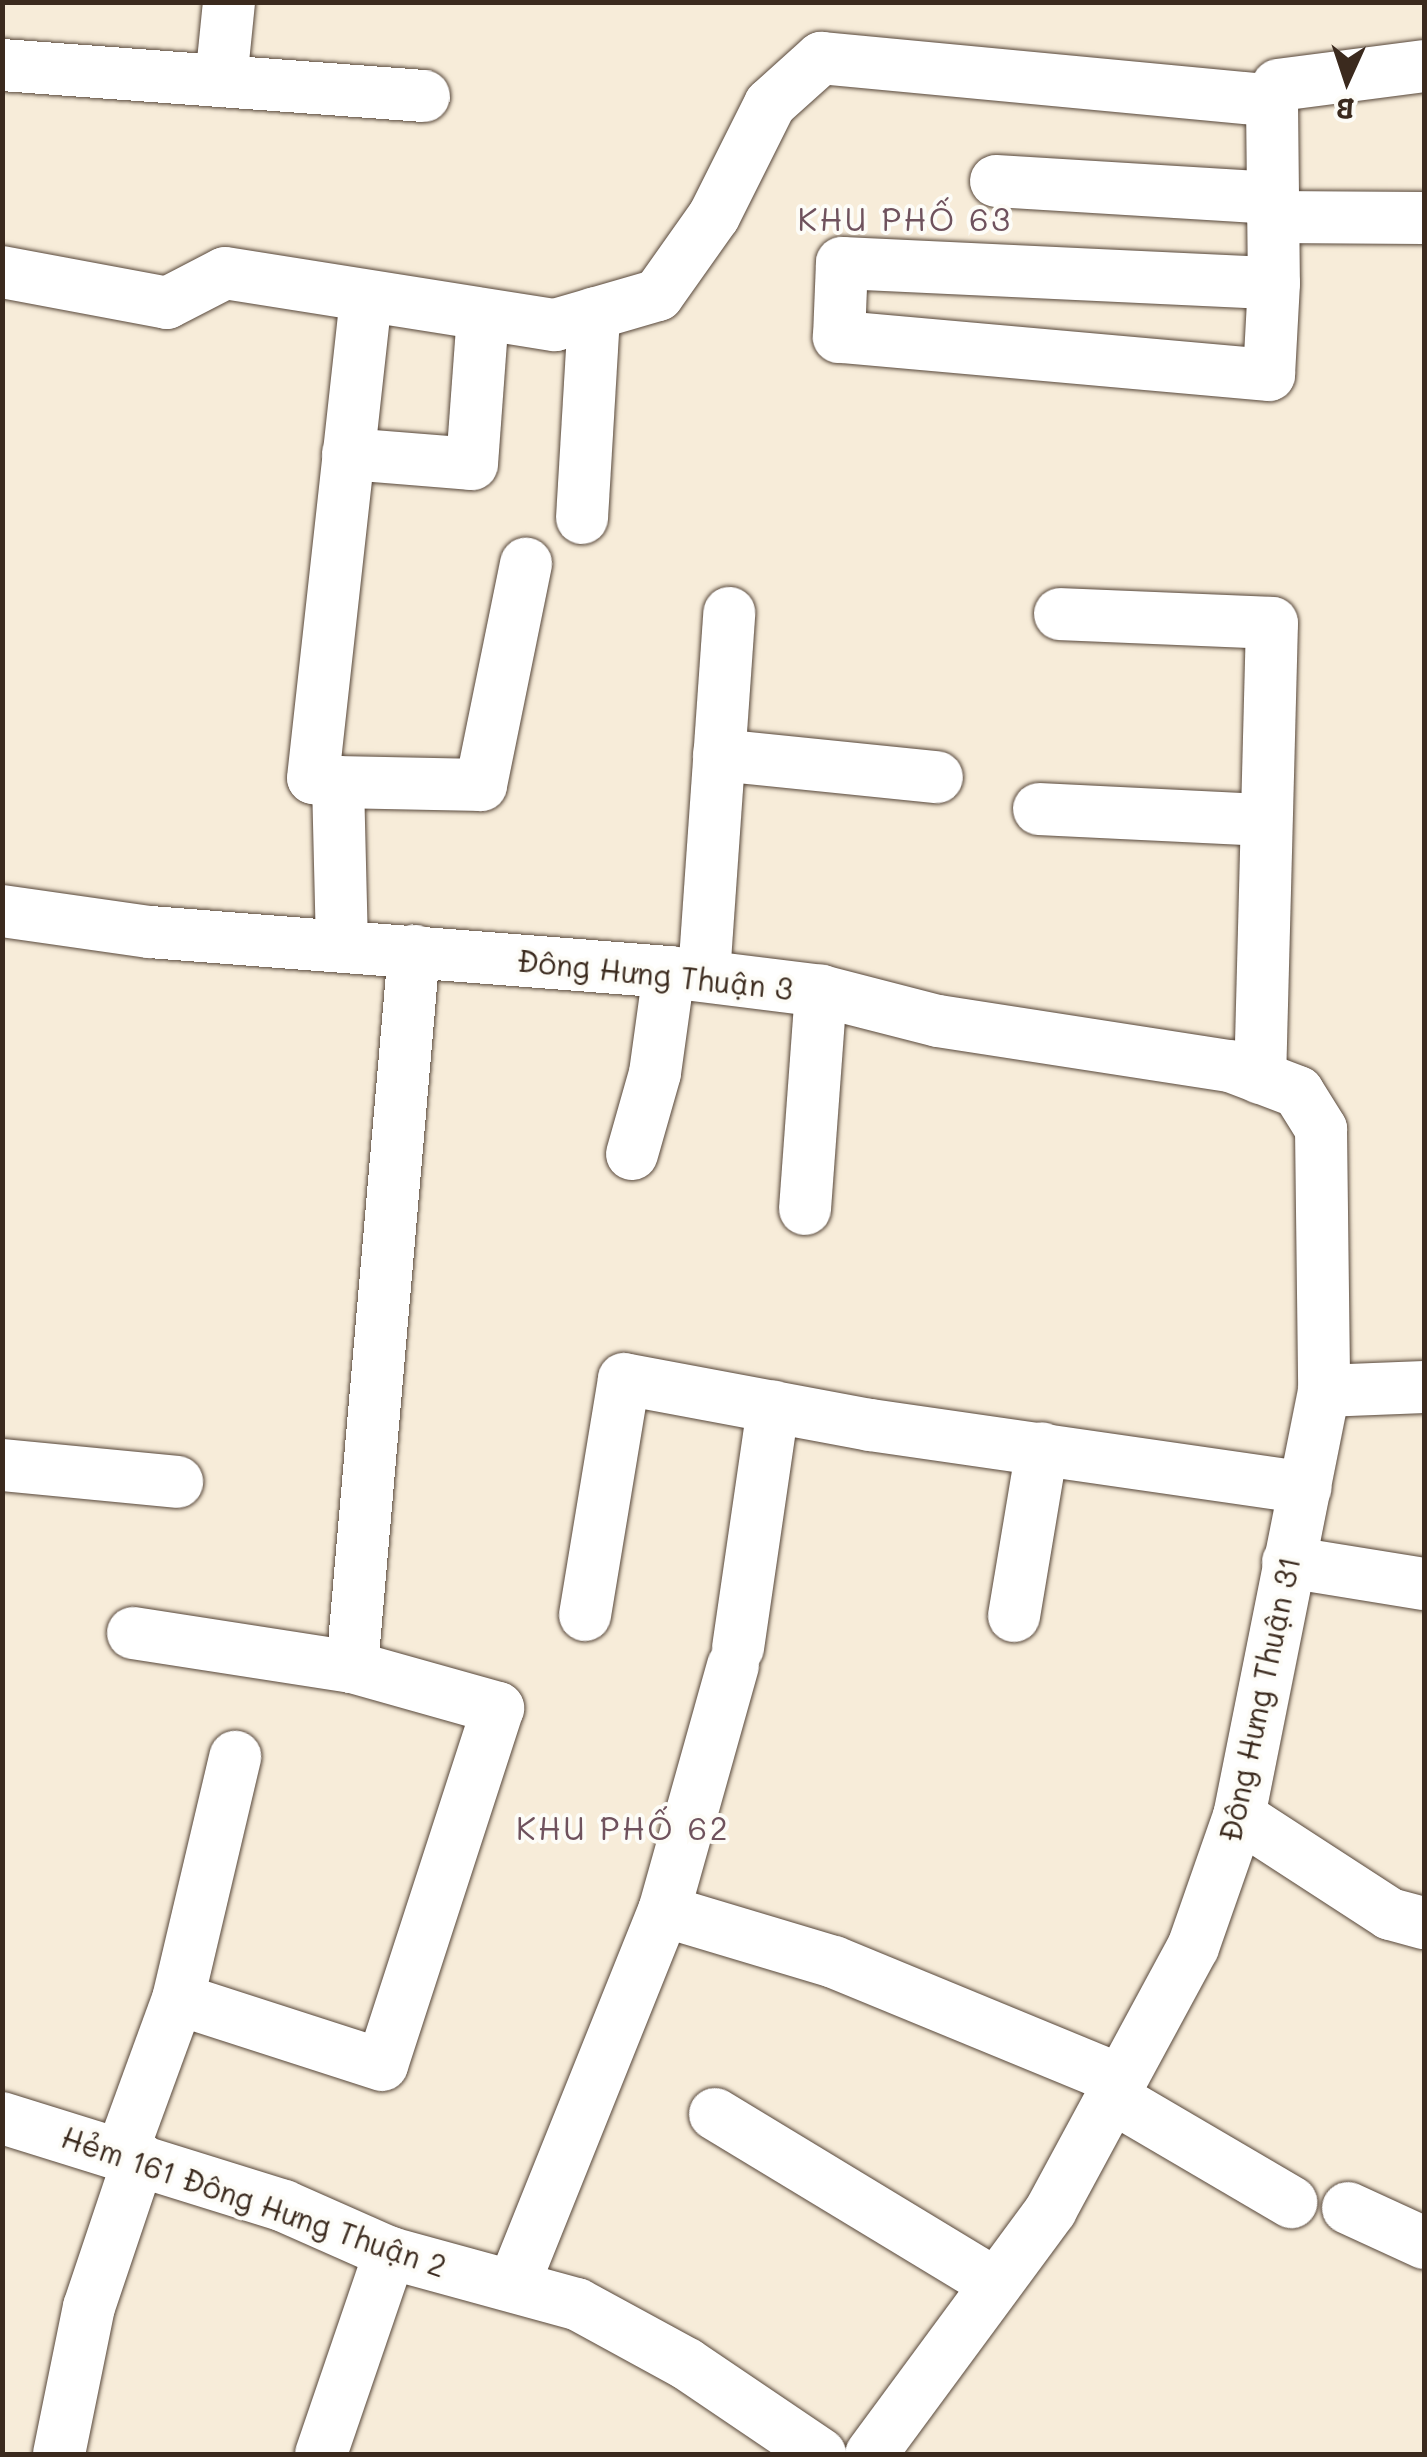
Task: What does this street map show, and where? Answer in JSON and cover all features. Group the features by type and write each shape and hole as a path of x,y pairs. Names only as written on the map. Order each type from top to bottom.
{"street":[{"path":"221,81 228,2"},
{"path":"2,272 167,303 225,274 555,325 658,295 714,216 770,104 821,58 1275,93 1424,66"},
{"path":"2,65 424,96"},
{"path":"1274,283 842,263 839,337 1269,374 1274,283 1275,93"},
{"path":"996,180 1273,208 1424,218"},
{"path":"366,297 313,778 481,785 526,564"},
{"path":"582,518 594,313"},
{"path":"348,454 472,464 483,315"},
{"path":"632,1154 687,974 719,755 729,613"},
{"path":"1060,614 1272,622 1266,820 1279,1085"},
{"path":"719,755 938,777"},
{"path":"338,782 342,946"},
{"path":"1039,808 1266,820"},
{"name":"Đông Hưng Thuận 3","path":"2,911 150,932 687,974 821,991 938,1021 1230,1066 1279,1085"},
{"path":"352,1667 414,951"},
{"path":"806,1209 821,991"},
{"name":"Đông Hưng Thuận 31","path":"870,2454 1051,2210 1193,1946 1239,1816 1324,1392 1320,1130 1279,1085"},
{"path":"585,1615 624,1378 773,1407 1305,1488"},
{"path":"1324,1392 1424,1387"},
{"path":"513,2286 664,1911 736,1657 773,1407"},
{"path":"1014,1616 1042,1448"},
{"path":"2,1465 176,1482"},
{"path":"1288,1562 1424,1584"},
{"path":"132,1633 352,1667 498,1708 382,2065 178,1999"},
{"path":"59,2454 90,2307 130,2155 178,1999 235,1757"},
{"path":"1239,1816 1390,1914 1424,1924"},
{"path":"664,1911 834,1962 1117,2089 1290,2202"},
{"path":"716,2114 996,2284"},
{"name":"Hẻm 161 Đông Hưng Thuận 2","path":"2,2118 284,2206 390,2253 577,2304 672,2356 820,2454"},
{"path":"1348,2208 1424,2244"},
{"path":"321,2454 390,2253"}],"district":[{"name":"KHU PHỐ 63","path":"905,218"},
{"name":"KHU PHỐ 62","path":"623,1827"}]}
